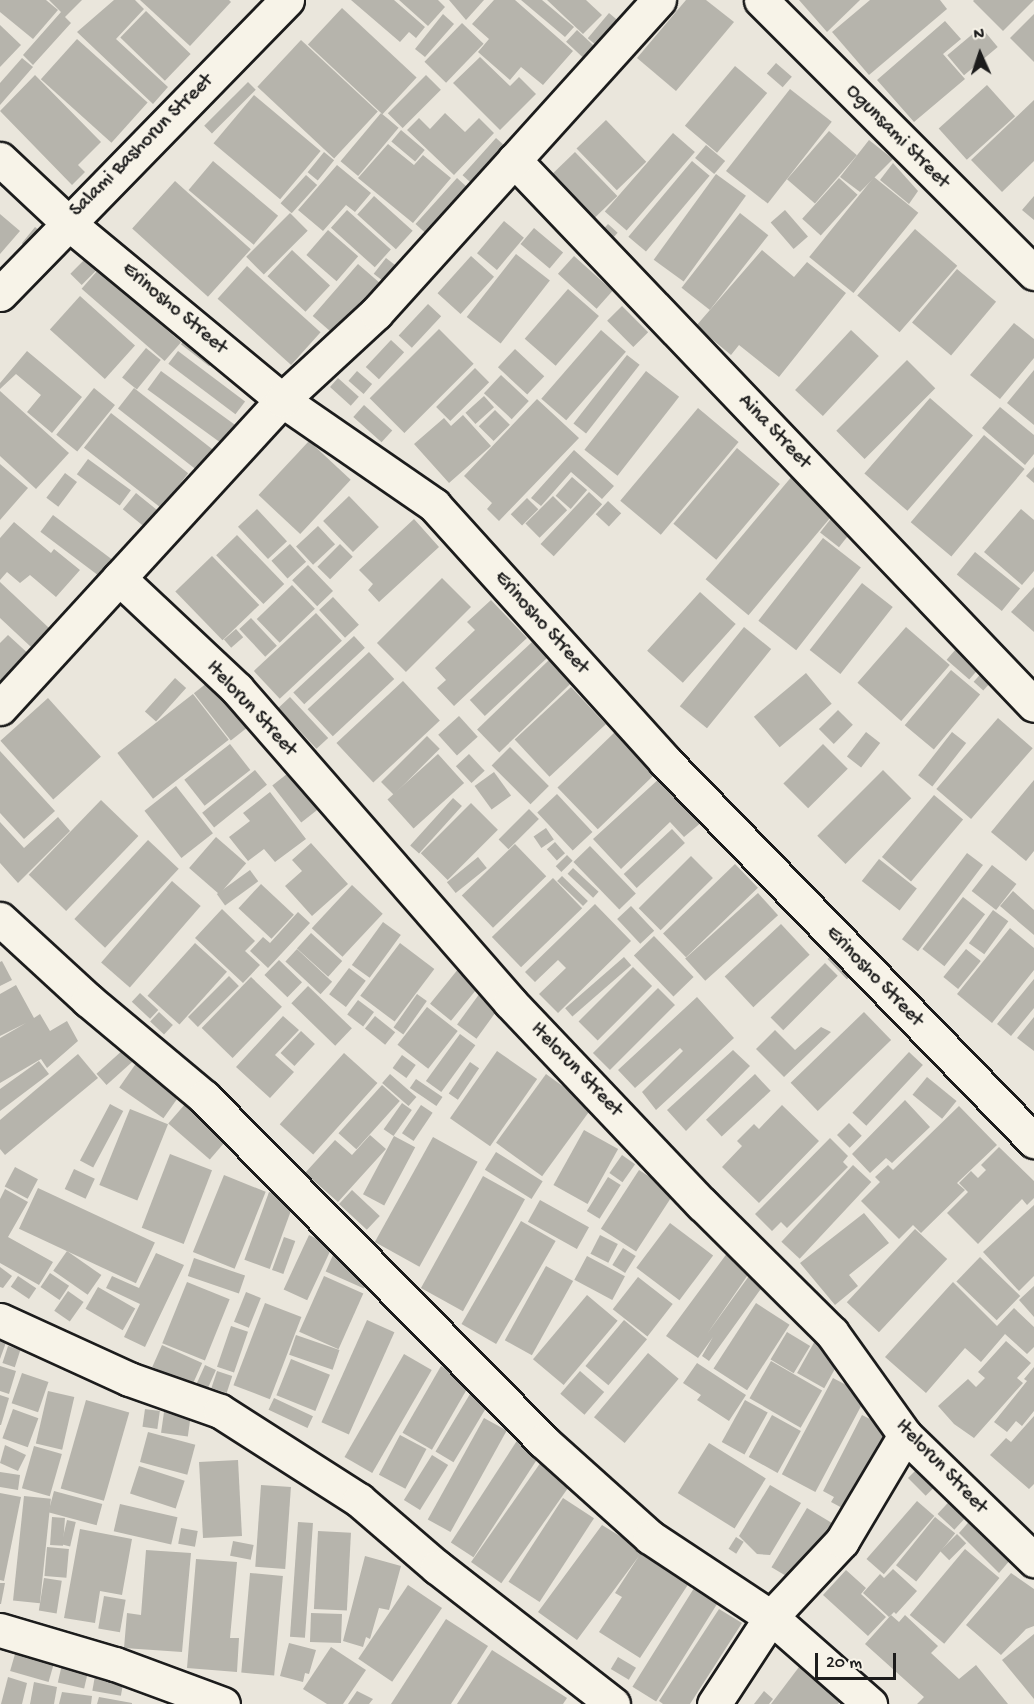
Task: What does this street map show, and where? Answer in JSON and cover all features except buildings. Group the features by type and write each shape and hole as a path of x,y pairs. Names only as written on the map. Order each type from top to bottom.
{"street":[{"name":"Salami Bashorun Street","path":"0,294 67,222 287,0"},
{"path":"0,708 282,400 376,313 659,0"},
{"name":"Ogunsami Street","path":"761,0 1034,273"},
{"name":"Erinosho Street","path":"0,159 67,222 282,400 434,505 665,760 1034,1141"},
{"name":"Aina Street","path":"514,160 1034,705"},
{"name":"Itelorun Street","path":"119,578 237,689 510,1002 702,1204 832,1333 905,1435 1034,1560"},
{"path":"0,919 88,1000 204,1097 561,1457 650,1537 771,1617 870,1704"},
{"path":"0,1320 129,1379 220,1411 359,1500 437,1567 613,1704"},
{"path":"714,1704 771,1617 842,1541 905,1435"},
{"path":"0,1630 115,1664 224,1704"}]}
